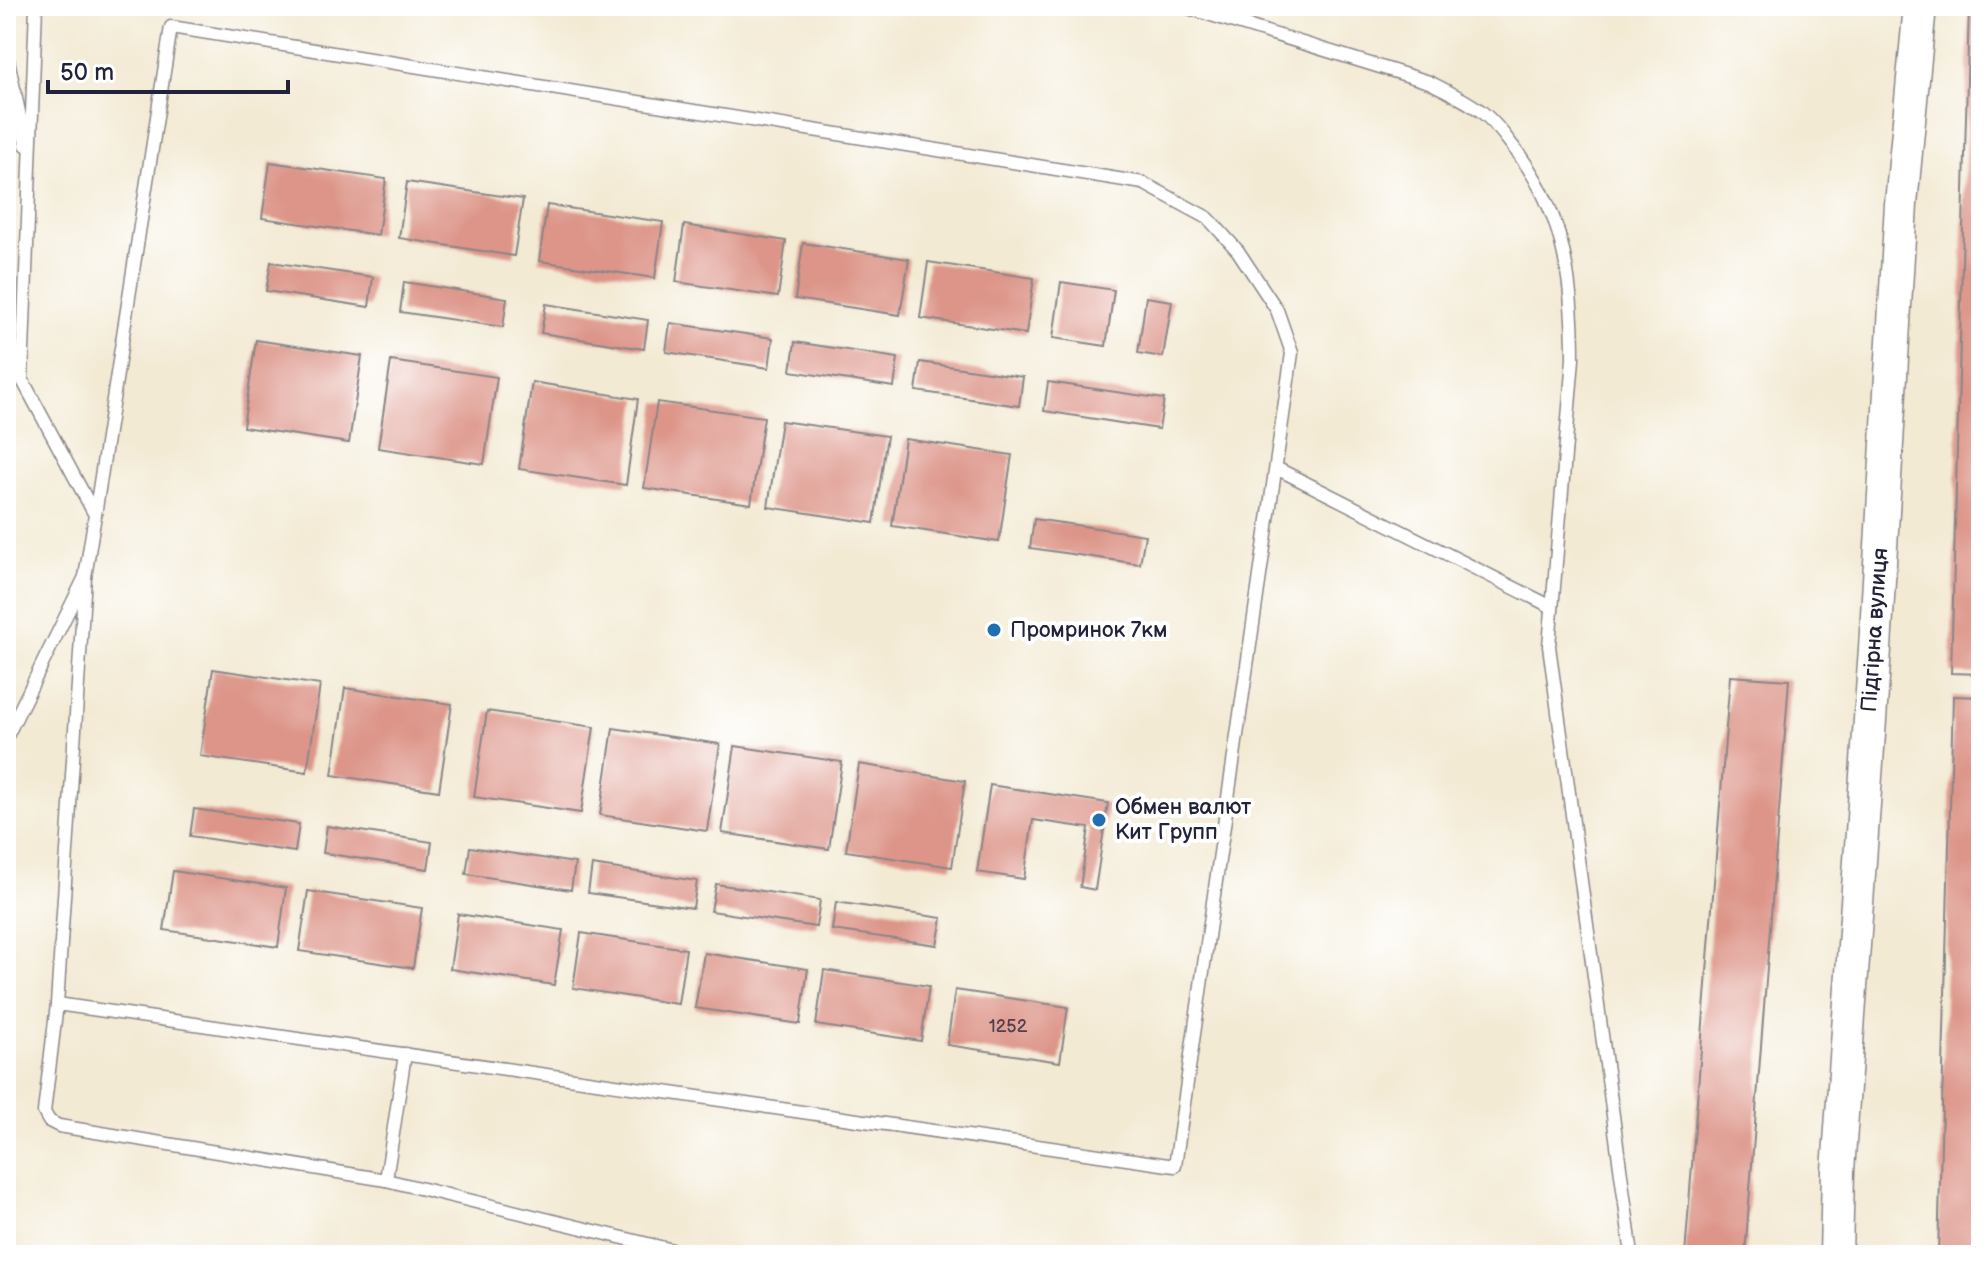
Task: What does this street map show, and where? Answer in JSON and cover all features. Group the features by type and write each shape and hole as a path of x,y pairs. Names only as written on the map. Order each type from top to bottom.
{"street":[{"name":"Підгірна вулиця","path":"1836,1255 1838,1171 1874,665 1901,204 1920,6"}],"lane":[{"path":"36,6 22,379 95,515"},
{"path":"1182,6 1429,82 1462,99 1485,114 1519,153 1549,205 1568,268 1573,311 1573,359 1549,646 1632,1255"},
{"path":"57,1004 1175,1166 1292,353 1277,310 1238,251 1208,218 1143,183 171,27 85,577 57,1004 44,1112 49,1121 59,1126 386,1180 693,1255"},
{"path":"6,51 30,164"},
{"path":"1276,468 1552,607"},
{"path":"6,738 85,577"},
{"path":"386,1180 405,1054"}],"building":[{"path":"1969,6 1981,6 1981,674 1951,673"},
{"path":"270,162 386,179 378,235 262,218"},
{"path":"407,182 523,199 514,256 399,238"},
{"path":"547,205 663,222 655,278 539,261"},
{"path":"684,225 786,241 778,297 676,282"},
{"path":"803,243 909,259 900,315 795,299"},
{"path":"271,262 373,277 369,307 266,291"},
{"path":"928,262 1034,278 1026,334 920,318"},
{"path":"404,282 507,298 503,327 400,312"},
{"path":"1061,282 1114,290 1106,346 1053,338"},
{"path":"1146,297 1172,301 1163,357 1138,353"},
{"path":"546,304 648,320 644,349 541,333"},
{"path":"670,323 773,338 769,368 666,352"},
{"path":"256,340 362,356 349,443 243,427"},
{"path":"795,342 898,358 894,387 791,371"},
{"path":"391,361 497,377 484,464 378,448"},
{"path":"920,362 1023,377 1019,406 916,391"},
{"path":"532,382 638,399 626,485 519,469"},
{"path":"1048,382 1164,399 1159,429 1044,411"},
{"path":"657,402 764,417 751,504 644,488"},
{"path":"781,421 887,436 874,523 768,507"},
{"path":"905,439 1012,455 999,542 892,526"},
{"path":"1034,519 1145,535 1140,564 1030,548"},
{"path":"213,669 320,685 307,772 200,756"},
{"path":"1730,676 1789,680 1745,1255 1685,1255"},
{"path":"345,688 452,704 439,791 332,775"},
{"path":"1953,696 1981,697 1981,1255 1938,1255"},
{"path":"487,711 594,727 581,813 474,797"},
{"path":"613,728 720,744 707,831 600,815"},
{"path":"735,746 842,762 829,849 722,833"},
{"path":"859,764 965,781 952,867 846,851"},
{"path":"990,785 1108,803 1095,890 1080,887 1089,828 1033,820 1024,879 977,872"},
{"path":"194,809 299,824 295,852 190,836"},
{"path":"327,826 432,842 428,869 323,853"},
{"path":"470,847 575,863 571,890 466,874"},
{"path":"592,865 697,881 693,908 588,893"},
{"path":"173,871 286,888 278,947 164,930"},
{"path":"716,884 820,900 816,927 711,911"},
{"path":"308,891 422,908 413,968 299,951"},
{"path":"836,902 942,918 937,945 832,930"},
{"path":"458,914 563,930 554,985 450,969"},
{"path":"581,933 686,949 678,1004 573,988"},
{"path":"704,953 808,969 800,1024 695,1008"},
{"path":"824,970 929,986 921,1041 816,1025"},
{"path":"955,990 1068,1007 1060,1062 947,1045"}],"place":[{"name":"Промринок 7км","path":"994,630"},
{"name":"Обмен валют Кит Групп","path":"1099,820"}]}
